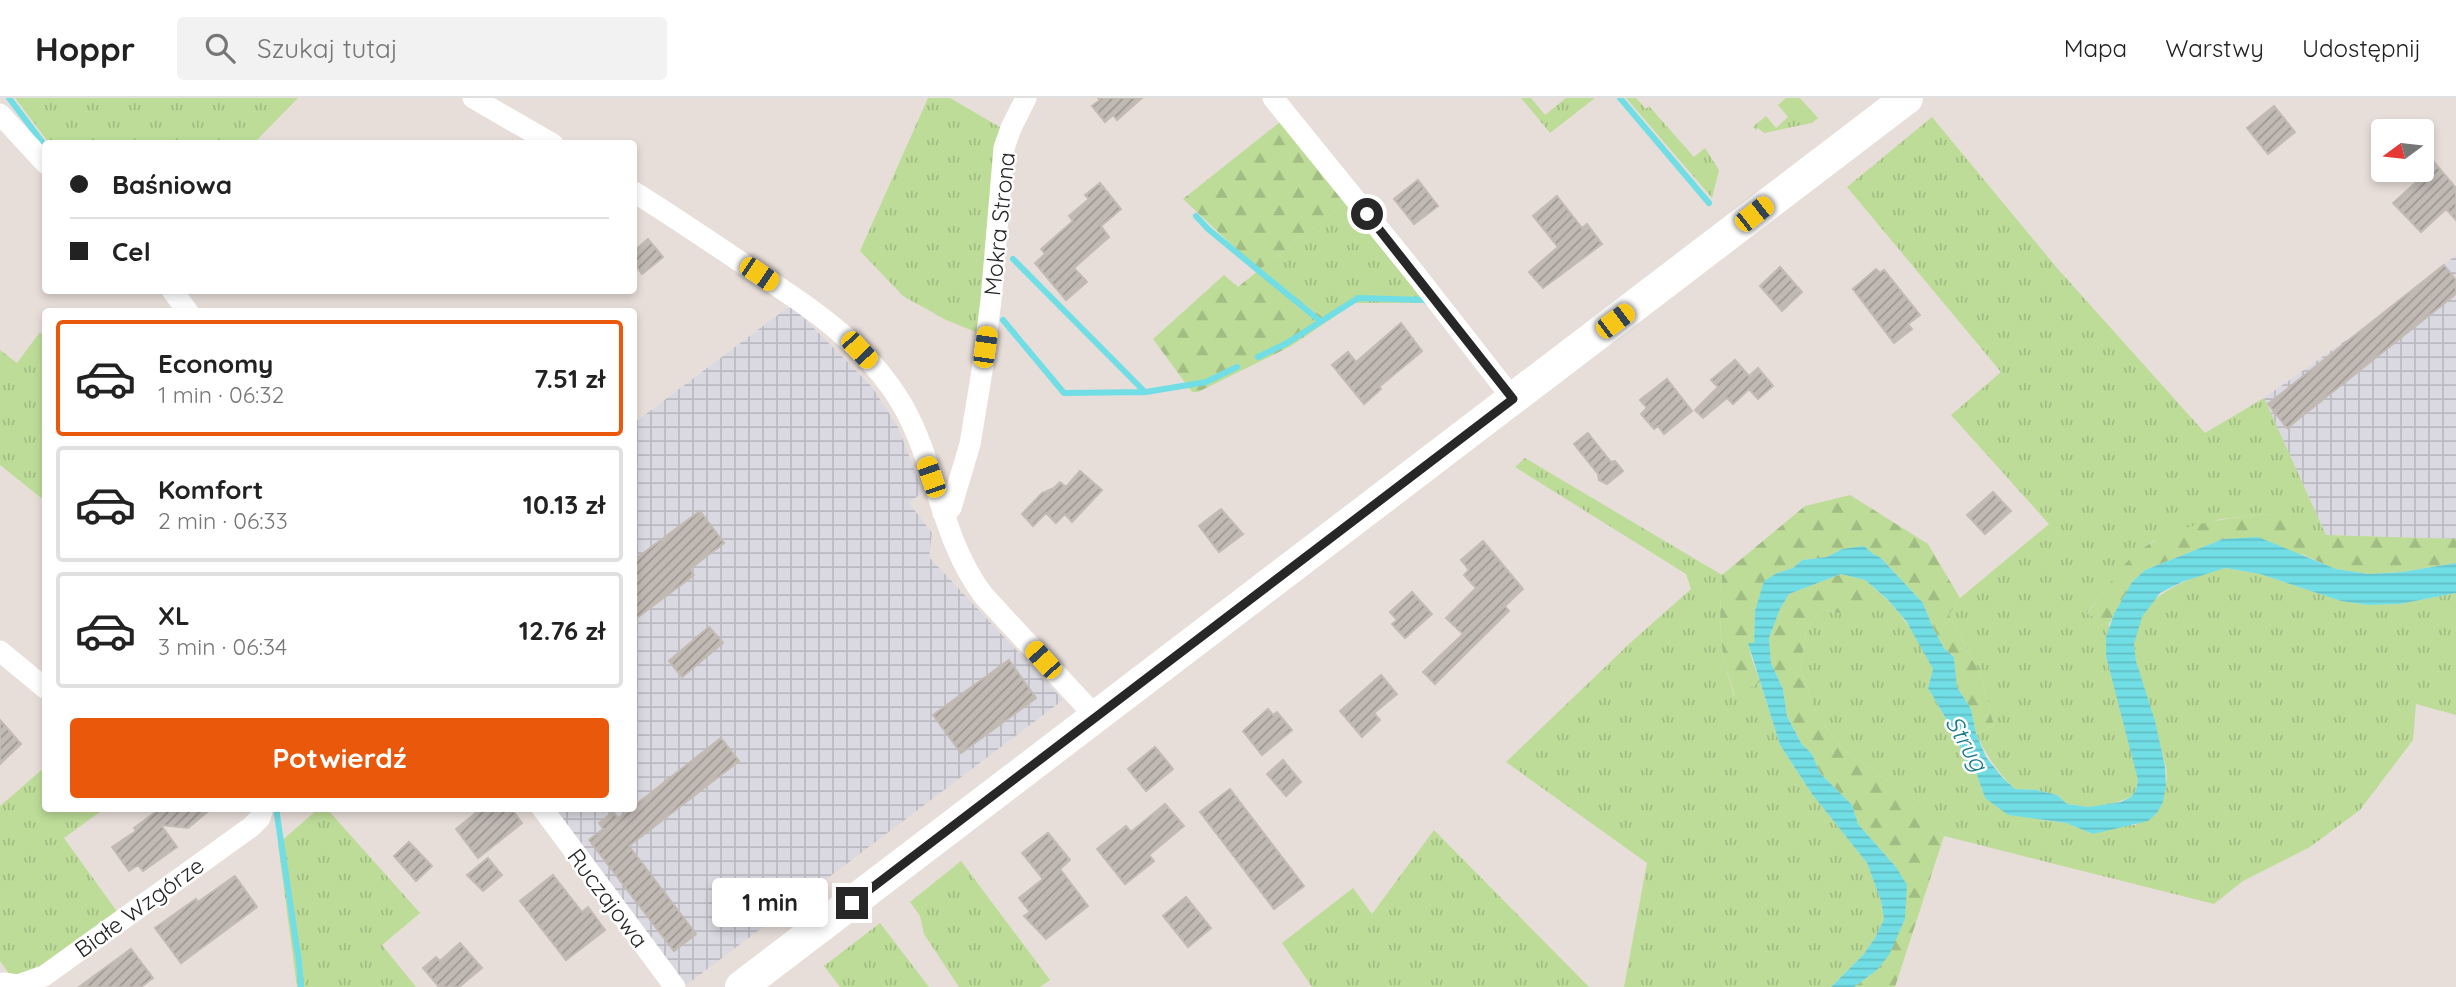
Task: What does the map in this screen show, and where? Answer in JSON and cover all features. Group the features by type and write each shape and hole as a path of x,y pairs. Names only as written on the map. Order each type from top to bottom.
{"main road":[{"path":"741,987 1908,98"}],"street":[{"path":"473,98 546,140"},
{"name":"Mokra Strona","path":"943,513 951,508 970,444 991,300 1004,148 1026,98"},
{"path":"1273,98 1513,399"},
{"path":"0,114 42,160"},
{"path":"637,194 800,300 877,368 904,407 916,433 943,513 971,579 1096,717"},
{"path":"0,651 42,686"},
{"name":"Białe Wzgórze","path":"3,983 19,985 44,976 251,827 262,812"},
{"name":"Ruczajowa","path":"545,812 675,987"}],"shaded area":[{"path":"2456,255 2456,539 2326,535 2264,398 2376,319"},
{"path":"791,305 872,387 898,427 923,492 909,503 932,533 929,557 1063,700 685,986 553,812 637,812 637,421"}],"green space":[{"path":"15,98 298,98 257,140 47,140"},
{"path":"928,98 950,98 1003,129 981,334 946,320 903,296 860,251"},
{"path":"1521,98 1531,98 1545,115 1566,98 1595,98 1550,133"},
{"path":"1626,98 1636,98 1646,109 1649,106 1694,157 1705,148 1719,170 1712,198"},
{"path":"1786,98 1800,98 1818,118 1812,123 1764,133 1753,127 1766,116 1776,128 1788,117 1778,105"},
{"path":"1932,117 2057,268 2205,433 2264,398 2326,535 2266,514 2221,519 2153,541 2127,562 2087,613 2109,624 2106,656 2137,768 2136,790 2131,797 2109,805 2089,807 2067,804 2057,795 2037,790 2015,789 1993,763 1976,733 1994,726 1981,675 1949,615 1960,598 2049,524 1951,415 2001,372 1847,187"},
{"path":"1280,122 1345,203 1259,270 1183,199"},
{"path":"1345,203 1425,303 1354,303 1328,321 1259,270"},
{"path":"1259,270 1328,321 1291,346 1198,392 1192,392 1153,339 1224,275 1238,287"},
{"path":"40,332 42,499 0,465 0,350 17,363"},
{"path":"1525,458 1722,575 1720,619 1723,658 1734,696 1760,682 1780,745 1812,794 1867,863 1881,901 1884,919 1875,938 1863,955 1831,987 1624,987 1647,863 1506,762 1629,644 1691,589 1686,574 1515,467"},
{"path":"1850,495 1928,544 1960,598 1949,615 1981,675 1994,726 1976,733 1971,709 1957,687 1954,657 1944,648 1923,603 1881,558 1842,549 1827,557 1802,560 1793,568 1777,573 1755,611 1754,643 1749,643 1760,682 1735,697 1723,658 1720,619 1722,575 1805,506"},
{"path":"2266,514 2327,535 2456,539 2456,563 2402,572 2369,574 2335,569 2304,555 2223,539 2145,570 2132,582 2109,624 2087,614 2126,563 2155,540 2210,522"},
{"path":"2225,568 2260,574 2341,601 2368,605 2400,604 2456,593 2456,715 2416,704 2413,740 2360,810 2310,847 2243,881 2214,904 1944,836 1884,778 1843,749 1816,715 1801,669 1805,633 1820,609 1844,614 1862,614 1876,590 1902,616 1933,669 1928,688 1954,732 1966,761 1977,775 1985,798 2041,820 2066,823 2093,834 2125,825 2136,825 2160,795 2167,776 2136,661 2134,640 2138,623 2146,609 2173,587"},
{"path":"1841,574 1865,580 1876,590 1863,614 1844,614 1820,609 1805,633 1801,669 1816,715 1843,749 1884,778 1944,836 1895,987 1854,987 1877,970 1905,919 1896,867 1858,824 1852,805 1820,773 1812,754 1801,743 1787,716 1783,689 1771,663 1769,638 1789,594"},
{"path":"42,770 42,812 100,812 64,838 118,913 26,978 10,975 0,961 0,806"},
{"path":"315,812 330,812 420,913 382,945 416,987 297,987 278,844"},
{"path":"1434,830 1589,987 1312,987 1282,943 1353,888 1372,914"},
{"path":"961,861 1050,980 1040,987 959,987 924,934 920,916 910,902"},
{"path":"880,923 929,987 840,987 824,966"}],"water":[{"name":"Strug","path":"2258,537 2336,569 2369,574 2402,572 2456,563 2456,593 2400,604 2368,605 2341,601 2260,574 2225,568 2182,582 2160,593 2142,617 2134,644 2136,661 2155,721 2165,766 2166,786 2163,802 2157,813 2148,821 2093,834 2066,823 2008,815 1985,798 1977,775 1966,761 1954,732 1928,688 1933,669 1906,621 1887,599 1865,580 1841,574 1789,594 1769,638 1771,663 1783,689 1787,716 1801,743 1812,754 1820,773 1852,805 1858,824 1896,867 1907,885 1905,919 1889,955 1877,970 1854,987 1831,987 1863,955 1884,919 1881,901 1867,863 1812,794 1780,745 1748,643 1754,643 1755,611 1764,581 1793,568 1802,560 1827,557 1842,549 1864,546 1881,558 1923,603 1944,648 1954,657 1957,687 1971,709 1976,733 1986,757 2002,777 2015,789 2037,790 2057,795 2067,804 2089,807 2121,802 2131,797 2138,780 2106,656 2106,637 2114,614 2132,582 2145,570 2223,539"}],"building":[{"path":"1098,98 1142,98 1117,120 1113,115 1105,122 1092,106 1100,100"},
{"path":"2274,106 2295,132 2268,154 2247,128"},
{"path":"2434,162 2456,188 2456,220 2446,209 2421,232 2393,203 2416,182 2434,182"},
{"path":"1418,180 1438,206 1414,224 1394,199"},
{"path":"1100,183 1121,209 1101,226 1109,237 1074,268 1087,282 1066,300 1035,263 1045,254 1041,249 1073,221 1069,216 1089,199 1085,195"},
{"path":"1557,196 1582,228 1587,224 1602,244 1543,288 1529,272 1558,247 1533,216"},
{"path":"648,239 663,257 642,274 637,267 637,248"},
{"path":"2444,265 2456,280 2456,294 2287,428 2268,404"},
{"path":"1780,267 1802,292 1782,311 1760,286"},
{"path":"1876,269 1880,273 1884,270 1920,315 1908,324 1912,329 1894,343 1853,289"},
{"path":"1401,323 1422,351 1379,387 1381,389 1364,404 1332,365 1348,352 1356,362"},
{"path":"1735,360 1749,376 1758,368 1773,386 1758,399 1749,389 1733,404 1727,398 1703,418 1695,410 1718,387 1711,380"},
{"path":"1667,379 1692,411 1664,434 1658,426 1654,429 1641,414 1647,408 1640,400"},
{"path":"1588,433 1611,462 1615,461 1623,471 1607,484 1599,480 1598,474 1574,444"},
{"path":"1080,471 1102,490 1072,522 1065,514 1056,523 1046,513 1033,526 1022,514 1042,493 1060,482 1066,487"},
{"path":"1993,492 2011,511 1985,534 1967,515"},
{"path":"1221,509 1243,534 1219,552 1199,526"},
{"path":"700,511 724,543 690,569 694,575 637,618 637,558"},
{"path":"1483,541 1523,589 1505,606 1509,611 1435,684 1423,672 1463,634 1446,618 1476,588 1464,575 1469,570 1461,560"},
{"path":"1412,592 1432,614 1405,638 1392,624 1397,620 1390,612"},
{"path":"709,627 723,643 682,677 669,661"},
{"path":"1009,660 1036,698 961,753 933,715"},
{"path":"1381,675 1397,694 1374,713 1380,720 1362,737 1340,711"},
{"path":"1268,709 1273,715 1277,712 1292,730 1262,755 1243,731"},
{"path":"0,720 21,744 0,764"},
{"path":"721,738 739,761 629,846 696,934 674,951 589,840 603,829 599,823 613,812 618,818 628,812 637,812 637,804"},
{"path":"1155,747 1173,769 1146,791 1128,769"},
{"path":"1283,760 1301,782 1286,796 1267,774"},
{"path":"1230,789 1304,886 1274,909 1200,812"},
{"path":"1165,804 1184,826 1149,855 1154,861 1125,884 1097,849 1126,826 1131,832"},
{"path":"156,812 207,812 188,828 161,825 177,847 143,871 138,865 129,871 112,847 136,831 134,828"},
{"path":"477,812 514,812 522,823 478,858 456,829"},
{"path":"1048,833 1070,860 1060,869 1088,906 1046,939 1024,916 1030,912 1019,898 1043,879 1022,853"},
{"path":"409,842 432,866 416,881 394,856"},
{"path":"488,858 502,875 483,891 467,875"},
{"path":"553,875 582,912 588,907 605,930 566,960 520,901"},
{"path":"235,876 257,907 181,963 155,928"},
{"path":"1186,897 1211,928 1188,947 1163,916"},
{"path":"460,943 482,968 459,987 439,987 423,968 436,957 440,961"},
{"path":"131,949 153,978 141,987 79,987"}],"waterway":[{"path":"9,98 42,142"},
{"path":"1620,98 1709,203"},
{"path":"1196,216 1208,229 1320,321"},
{"path":"1013,259 1145,392"},
{"path":"1258,357 1287,343 1358,298 1427,302"},
{"path":"1003,320 1064,393 1146,392 1206,382 1237,367"},
{"path":"277,812 301,987"}],"route":[{"path":"852,903 1513,399 1367,214"}]}
